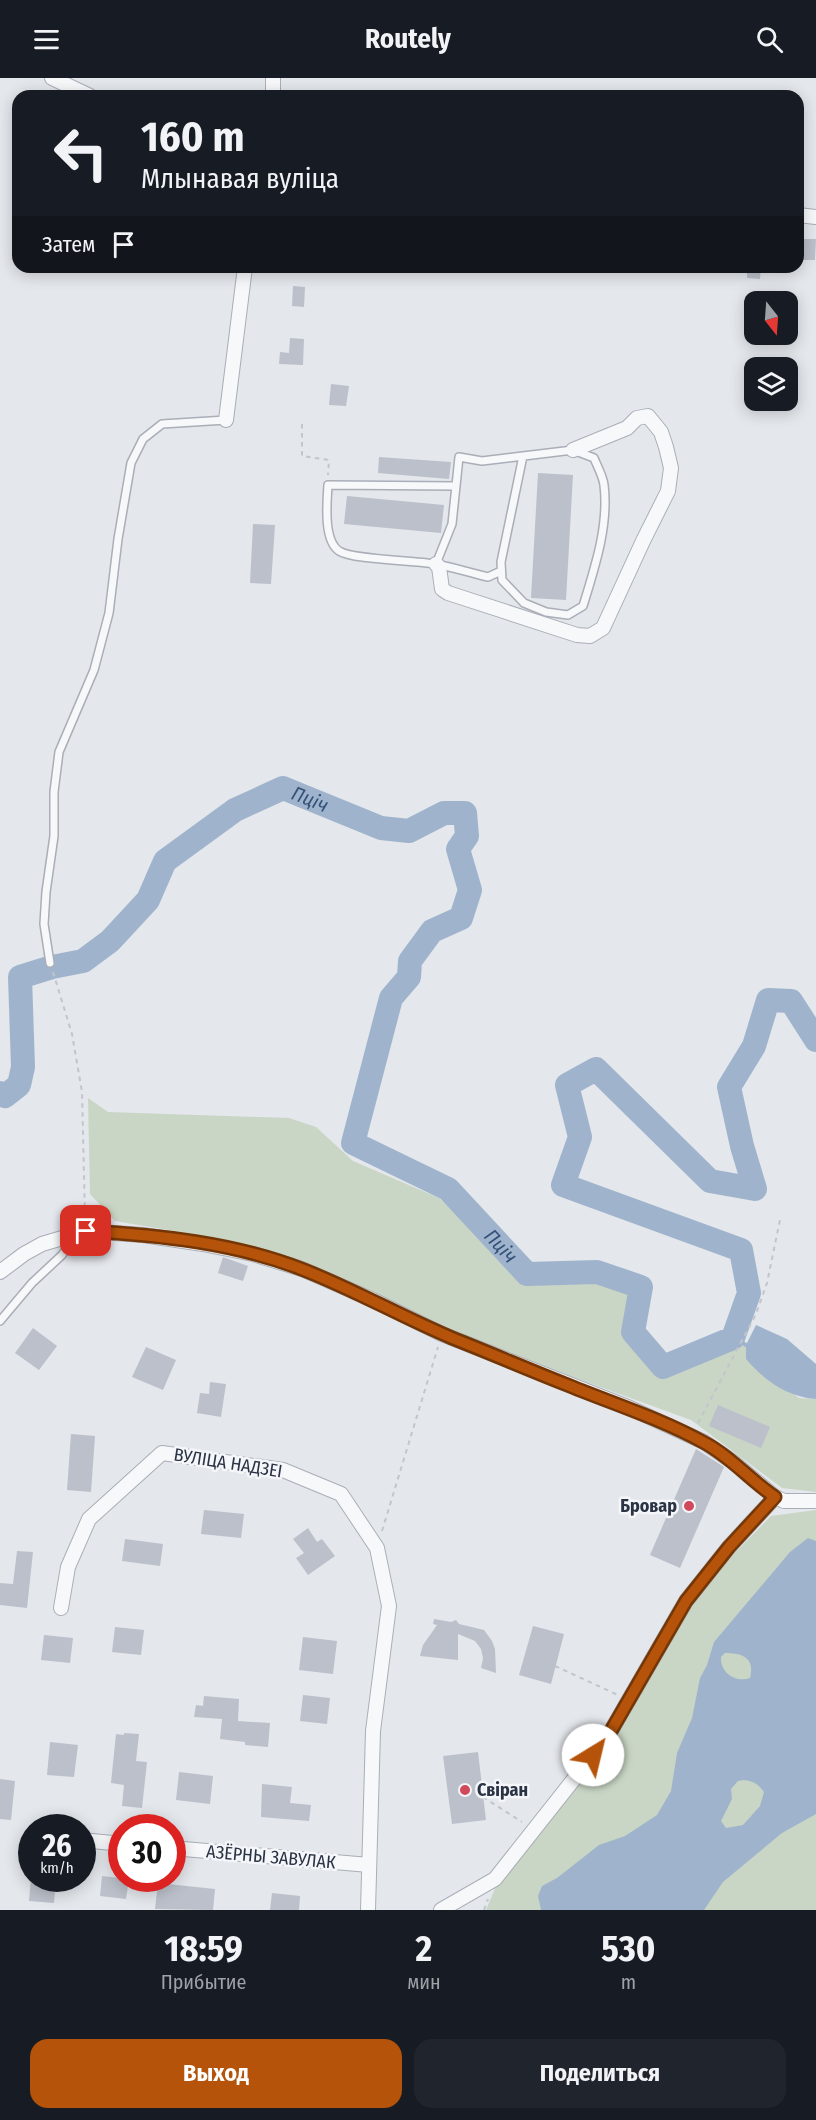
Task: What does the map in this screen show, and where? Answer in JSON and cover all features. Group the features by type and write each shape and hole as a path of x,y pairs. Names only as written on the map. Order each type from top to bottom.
{"street":[{"path":"52,78 77,90"},
{"path":"226,420 244,273"},
{"path":"436,564 439,567 442,589 448,593 578,635 590,636 603,628 668,491 671,468 661,432 648,416 637,418 627,428 573,450"},
{"path":"0,1272 42,1244 82,1232 143,1235 253,1254 302,1269 442,1334 566,1385 630,1408 704,1442 733,1462 775,1497 784,1501 816,1500"},
{"name":"ВУЛІЦА НАДЗЕІ","path":"61,1608 68,1567 89,1519 162,1453 283,1470 341,1494 377,1548 388,1605 373,1731 368,1910"},
{"path":"441,1910 495,1880 608,1736 686,1601 729,1547 775,1497"},
{"name":"АЗЁРНЫ ЗАВУЛАК","path":"186,1849 369,1866"}],"lane":[{"path":"50,963 44,924 54,836 54,792 60,752 94,670 109,613 118,539 131,463 143,439 162,423 226,420"},
{"path":"436,564 452,524 459,458 482,461 523,456 573,450 594,458 604,483 604,524 595,569 583,606 568,615 546,612 524,603 502,580 501,562 523,456"},
{"path":"455,486 328,485 327,513 329,533 333,543 339,551 354,556 436,564 488,577 501,571"},
{"path":"0,1321 32,1283 62,1255 82,1232"}],"path":[{"path":"302,424 302,456 329,460 328,469"},
{"path":"53,972 72,1034 82,1092 82,1232"},
{"path":"691,1437 756,1314 767,1283 780,1220"},
{"path":"377,1548 442,1334"},
{"path":"555,1666 628,1700"},
{"path":"483,1797 534,1830"}],"green space":[{"path":"88,1098 108,1112 289,1118 316,1127 353,1161 439,1198 526,1277 596,1275 636,1289 627,1331 663,1370 730,1343 734,1346 746,1345 746,1359 799,1398 816,1399 816,1492 782,1488 691,1420 446,1331 308,1266 210,1237 115,1221 90,1194"},
{"path":"816,1510 816,1910 486,1910 496,1886 609,1746 689,1607 727,1561 771,1516"}],"water":[{"path":"756,1325 787,1339 816,1364 816,1399 795,1395 777,1386 760,1374 746,1359 746,1345"},
{"path":"808,1538 816,1541 816,1814 782,1833 723,1882 704,1910 541,1910 538,1896 542,1886 557,1878 599,1845 625,1836 657,1815 671,1791 677,1753 692,1718 700,1678 707,1665 714,1642 790,1552","holes":["725,1653 737,1654 746,1658 751,1666 750,1678 734,1678 726,1672 721,1663 721,1657","738,1781 756,1783 764,1792 760,1806 743,1825 726,1828 721,1821 732,1799 731,1789"]}],"building":[{"path":"804,239 816,239 815,260 804,260"},
{"path":"747,273 760,273 760,279 747,278"},
{"path":"293,286 305,287 304,307 292,306"},
{"path":"290,338 304,339 303,365 279,364 280,352 289,353"},
{"path":"331,384 349,386 346,406 329,405"},
{"path":"379,457 451,462 449,479 378,473"},
{"path":"538,473 573,475 566,600 531,598"},
{"path":"347,496 444,505 441,533 344,524"},
{"path":"253,524 275,525 271,584 250,583"},
{"path":"223,1257 248,1266 243,1281 218,1273"},
{"path":"33,1328 57,1346 39,1370 15,1353"},
{"path":"146,1347 176,1360 163,1390 132,1377"},
{"path":"210,1382 226,1384 221,1417 197,1413 200,1393 209,1394"},
{"path":"718,1405 770,1427 761,1448 709,1426"},
{"path":"71,1434 95,1436 91,1492 67,1490"},
{"path":"696,1449 724,1467 680,1568 650,1555"},
{"path":"204,1510 244,1514 241,1538 201,1534"},
{"path":"308,1528 317,1542 322,1539 335,1556 308,1575 296,1558 304,1553 293,1539"},
{"path":"125,1539 163,1544 160,1566 122,1561"},
{"path":"17,1551 33,1552 27,1608 0,1605 0,1583 13,1584"},
{"path":"434,1619 451,1622 456,1620 459,1624 484,1630 495,1649 496,1673 481,1668 483,1658 481,1649 475,1641 458,1634 458,1660 420,1656 423,1645 437,1625 433,1624"},
{"path":"533,1626 564,1634 551,1684 519,1675"},
{"path":"115,1627 144,1630 141,1655 112,1652"},
{"path":"44,1635 73,1638 70,1663 41,1660"},
{"path":"303,1637 337,1641 333,1674 299,1670"},
{"path":"303,1695 330,1698 327,1724 300,1721"},
{"path":"204,1696 239,1699 238,1721 270,1723 268,1747 245,1745 245,1742 220,1739 222,1719 194,1717 196,1705 203,1706"},
{"path":"124,1733 139,1734 136,1761 147,1762 142,1808 122,1806 124,1785 111,1783 116,1734 124,1735"},
{"path":"50,1742 78,1745 74,1777 47,1775"},
{"path":"478,1752 486,1820 452,1824 443,1756"},
{"path":"179,1772 213,1776 210,1804 176,1800"},
{"path":"0,1779 15,1781 11,1820 0,1819"},
{"path":"262,1784 292,1787 290,1803 311,1805 309,1821 261,1817"},
{"path":"102,1876 108,1877 108,1892 127,1892 126,1899 100,1896"},
{"path":"186,1886 215,1889 213,1910 155,1909 157,1892 186,1892"},
{"path":"30,1892 55,1892 54,1903 29,1901"},
{"path":"272,1893 300,1896 299,1910 270,1910"}],"waterway":[{"name":"Пціч","path":"0,1093 5,1096 19,1085 23,1067 20,977 52,967 83,961 110,941 148,900 165,861 235,810 283,788 381,828 409,831 444,813 465,813 467,836 458,849 470,890 461,918 432,931 410,961 409,977 391,998 353,1143 448,1189 527,1274 597,1272 641,1287 633,1332 663,1367 733,1338 749,1293 741,1250 563,1185 580,1137 567,1085 596,1069 710,1181 755,1189 742,1146 729,1087 754,1046 768,1000 791,1001 816,1040"},
{"path":"733,1338 750,1347"}],"place":[{"name":"Бровар","path":"689,1506"},
{"name":"Свіран","path":"465,1790"}],"route":[{"path":"86,1231 143,1235 203,1244 253,1254 302,1269 442,1334 566,1385 630,1408 704,1442 733,1462 775,1497 729,1547 686,1601 608,1736 593,1755"}]}
